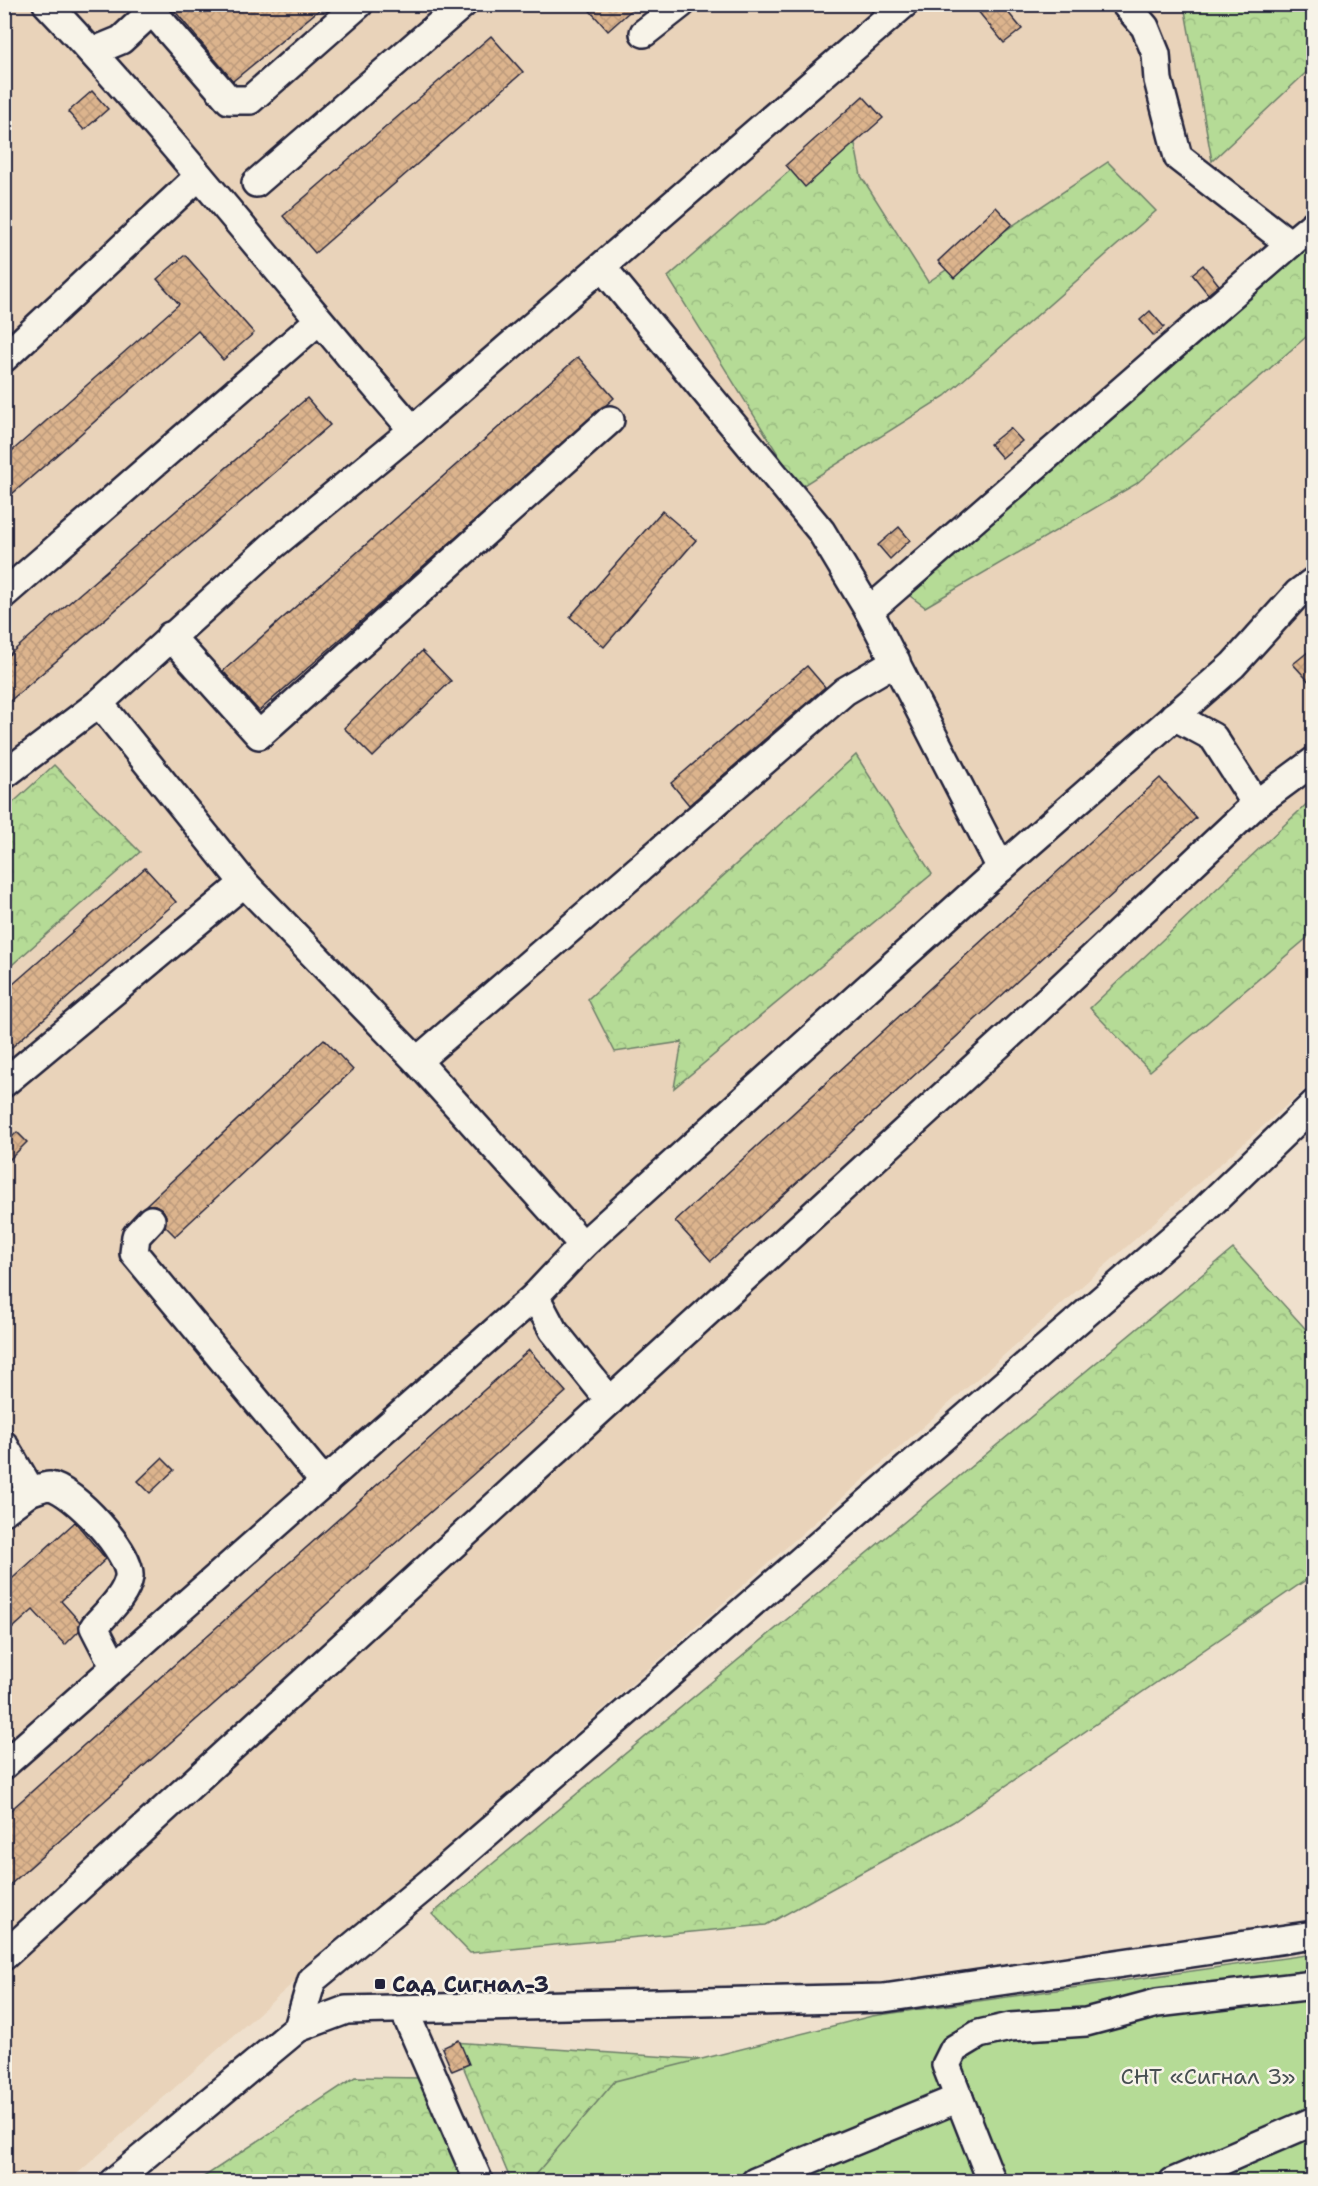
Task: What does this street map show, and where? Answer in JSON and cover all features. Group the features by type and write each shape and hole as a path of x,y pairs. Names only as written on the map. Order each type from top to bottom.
{"street":[{"path":"47,4 92,52 199,176 318,321 413,430"},
{"path":"92,52 121,40 152,11 229,100 250,100 359,4"},
{"path":"256,183 463,4"},
{"path":"644,33 681,4"},
{"path":"9,761 99,703 170,636 271,547 413,430 904,4"},
{"path":"1125,4 1145,27 1156,54 1158,80 1178,157 1290,244"},
{"path":"4,358 199,176"},
{"path":"869,611 1314,224"},
{"path":"602,267 821,531 896,661 1001,868"},
{"path":"4,594 318,321"},
{"path":"170,636 259,735 610,420"},
{"path":"4,1765 114,1666 325,1484 535,1296 583,1245 1001,868 1233,665 1298,592 1314,581"},
{"path":"417,1060 845,691 896,661"},
{"path":"99,703 244,883 417,1060 583,1245"},
{"path":"1174,716 1213,737 1256,804"},
{"path":"4,1956 1030,1017 1256,804 1314,762"},
{"path":"4,1083 244,883"},
{"path":"298,2028 312,1980 437,1876 1197,1217 1314,1104"},
{"path":"152,1220 136,1236 134,1253 325,1484"},
{"path":"535,1296 553,1330 610,1401"},
{"path":"4,1445 31,1491"},
{"path":"4,1511 31,1491 49,1486 76,1500 123,1554 129,1576 125,1590 94,1627 114,1666"},
{"path":"113,2181 298,2028 346,2010 884,1998 1314,1935"},
{"path":"992,2181 946,2065 954,2049 979,2034 1010,2027 1086,2022 1157,2003 1314,1985"},
{"path":"404,2010 479,2181"},
{"path":"755,2181 959,2098"},
{"path":"1173,2181 1314,2121"}],"shaded area":[{"path":"5,5 1313,5 1313,1082 69,2181 5,2182"}],"green space":[{"path":"1184,5 1313,5 1313,66 1212,161"},
{"path":"850,118 861,176 928,282 1108,162 1156,211 945,396 799,488 668,277"},
{"path":"1313,238 1313,331 1136,484 925,607 906,593"},
{"path":"856,755 932,874 674,1088 682,1042 615,1052 588,999"},
{"path":"54,765 140,852 5,971 5,810"},
{"path":"1313,798 1313,933 1150,1071 1090,1008"},
{"path":"1233,1249 1313,1337 1313,1575 953,1822 766,1925 470,1953 432,1914"},
{"name":"СНТ «Сигнал 3»","path":"1313,1954 1313,2181 529,2182 615,2081 872,2016"},
{"path":"453,2042 697,2059 716,2107 576,2181 511,2181"},
{"path":"355,2077 422,2078 464,2182 196,2182"}],"building":[{"path":"169,4 326,4 233,81"},
{"path":"584,4 638,4 608,31"},
{"path":"972,4 1001,4 1022,29 1004,43"},
{"path":"491,36 523,72 315,253 283,216"},
{"path":"92,91 108,109 84,130 68,112"},
{"path":"863,96 883,118 805,187 786,165"},
{"path":"996,207 1012,224 954,278 938,261"},
{"path":"185,255 254,333 223,360 198,331 4,501 4,458 179,304 157,279"},
{"path":"1203,265 1219,285 1208,294 1192,274"},
{"path":"1150,311 1164,327 1154,336 1140,320"},
{"path":"578,357 614,398 259,711 223,671"},
{"path":"307,398 330,425 4,706 4,659"},
{"path":"1010,428 1022,441 1002,458 990,444"},
{"path":"662,511 696,540 604,647 570,617"},
{"path":"899,527 910,540 890,559 878,545"},
{"path":"1314,647 1314,687 1293,664"},
{"path":"422,651 451,681 373,757 344,728"},
{"path":"807,666 825,687 689,805 671,783"},
{"path":"1160,778 1196,818 711,1261 675,1221"},
{"path":"145,868 176,902 4,1054 4,992"},
{"path":"324,1039 353,1070 175,1236 165,1226 166,1216 162,1209 155,1205 146,1205"},
{"path":"17,1132 27,1142 4,1165 4,1145"},
{"path":"529,1350 566,1392 4,1890 4,1816"},
{"path":"162,1458 174,1470 150,1493 138,1481"},
{"path":"75,1522 106,1559 61,1601 80,1622 79,1631 65,1645 33,1610 4,1636 4,1586"},
{"path":"459,2040 469,2064 452,2071 442,2048"}],"place":[{"name":"Сад Сигнал-3","path":"380,1984"}]}
